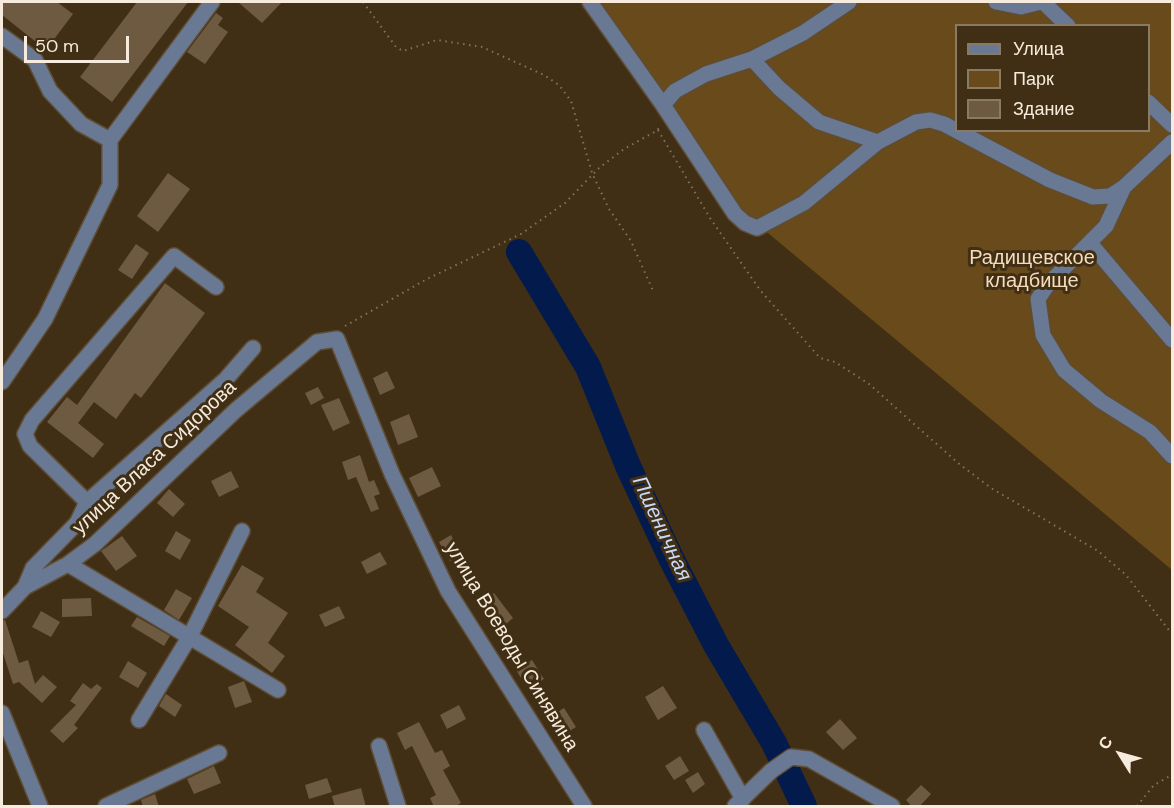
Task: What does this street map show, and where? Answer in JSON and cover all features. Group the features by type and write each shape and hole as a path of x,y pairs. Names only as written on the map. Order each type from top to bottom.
{"street":[{"path":"3,376 45,319 110,185 110,140 212,2"},
{"path":"590,2 663,105 735,214 745,223 757,228 804,203 878,142 916,122 930,120 955,130"},
{"path":"663,105 675,91 705,74 752,59 803,33 849,2"},
{"path":"996,2 1021,7 1042,2 1066,24"},
{"path":"2,36 35,60 50,91 81,124 110,140"},
{"path":"752,59 779,88 819,122 878,142"},
{"path":"1150,103 1173,125"},
{"path":"959,132 1050,180 1093,197 1110,196 1124,187 1173,142"},
{"path":"1124,187 1106,226 1047,284 1038,299 1043,334 1064,370 1101,401 1150,432 1173,456"},
{"path":"1090,243 1173,340"},
{"path":"87,502 30,446 25,434 32,420 174,256 216,286"},
{"name":"улица Власа Сидорова","path":"2,611 25,587 68,564 102,537 236,410 317,342 337,339"},
{"name":"улица Воеводы Синявина","path":"337,339 392,474 448,591 584,807"},
{"path":"25,587 33,568 77,523 87,502 154,441 197,406 226,379 253,348"},
{"path":"139,720 190,636 242,531"},
{"path":"68,564 278,690"},
{"path":"2,712 40,807"},
{"path":"704,730 739,803 771,771 791,757 809,759 892,807"},
{"path":"379,746 398,807"},
{"path":"106,807 219,753"}],"path":[{"path":"363,2 396,46 404,51 437,40 482,47 544,75 559,85 571,101 592,173 609,209 631,241 654,293"},
{"path":"663,105 658,130 710,218 760,290 820,358 835,362 869,384 958,464 991,488 1098,551 1126,575 1173,634"},
{"path":"337,339 347,323 428,279 521,234 565,203 592,173 624,149 658,130"},
{"path":"1137,807 1154,785 1173,775"}],"green space":[{"name":"Радищевское кладбище","path":"595,2 1172,2 1172,570 738,208"}],"building":[{"path":"2,2 57,2 73,14 46,50 2,15"},
{"path":"137,2 188,2 112,102 80,77"},
{"path":"238,2 282,2 262,23"},
{"path":"216,13 223,18 218,25 228,32 205,64 187,52"},
{"path":"168,173 190,189 158,232 137,216"},
{"path":"136,244 149,253 132,279 118,270"},
{"path":"165,283 205,313 141,398 135,393 116,419 94,402 78,423 104,444 93,458 47,422 67,397 77,405"},
{"path":"387,371 395,388 380,395 373,378"},
{"path":"318,387 324,398 311,405 305,393"},
{"path":"339,398 350,423 333,431 321,405"},
{"path":"409,414 418,437 398,445 390,422"},
{"path":"360,455 369,482 374,480 380,494 374,496 379,509 371,512 356,477 348,480 342,462"},
{"path":"432,467 441,486 418,497 409,478"},
{"path":"231,471 239,487 219,497 211,481"},
{"path":"169,489 185,504 173,517 157,503"},
{"path":"176,531 191,540 180,560 165,551"},
{"path":"451,535 462,555 450,561 439,542"},
{"path":"122,536 137,556 116,571 101,551"},
{"path":"380,552 387,564 367,574 361,562"},
{"path":"242,565 264,578 256,592 288,613 268,643 285,656 272,673 235,645 249,627 218,606"},
{"path":"176,589 192,598 179,620 164,610"},
{"path":"494,593 513,618 498,631 478,605"},
{"path":"91,598 92,616 62,617 62,599"},
{"path":"339,606 345,618 325,627 319,615"},
{"path":"41,611 60,622 51,637 32,627"},
{"path":"137,617 170,636 164,646 131,626"},
{"path":"5,620 19,663 28,660 35,684 43,675 57,687 42,703 19,682 13,684 2,650 2,621"},
{"path":"532,660 544,679 528,689 516,670"},
{"path":"128,661 147,673 138,688 119,677"},
{"path":"244,681 252,702 235,708 228,687"},
{"path":"83,683 91,689 97,684 102,688 74,725 78,728 63,743 50,731 76,705 70,701"},
{"path":"663,686 677,708 658,720 645,697"},
{"path":"166,694 182,705 175,717 159,706"},
{"path":"459,705 466,719 447,729 440,715"},
{"path":"564,708 576,727 560,737 548,718"},
{"path":"840,719 857,738 843,750 826,732"},
{"path":"419,722 435,753 442,750 450,766 443,770 461,803 454,807 434,807 430,798 436,795 412,746 405,750 397,733"},
{"path":"680,756 689,771 674,780 665,766"},
{"path":"214,766 221,783 194,794 187,779"},
{"path":"698,772 705,784 693,793 685,780"},
{"path":"327,778 332,792 309,799 305,785"},
{"path":"921,785 931,794 919,807 912,807 906,800"},
{"path":"361,788 366,807 335,807 332,796"},
{"path":"155,794 159,807 143,807 141,800"}],"waterway":[{"name":"Пшеничная","path":"519,252 588,367 628,466 671,558 716,645 774,743 804,806"}]}
